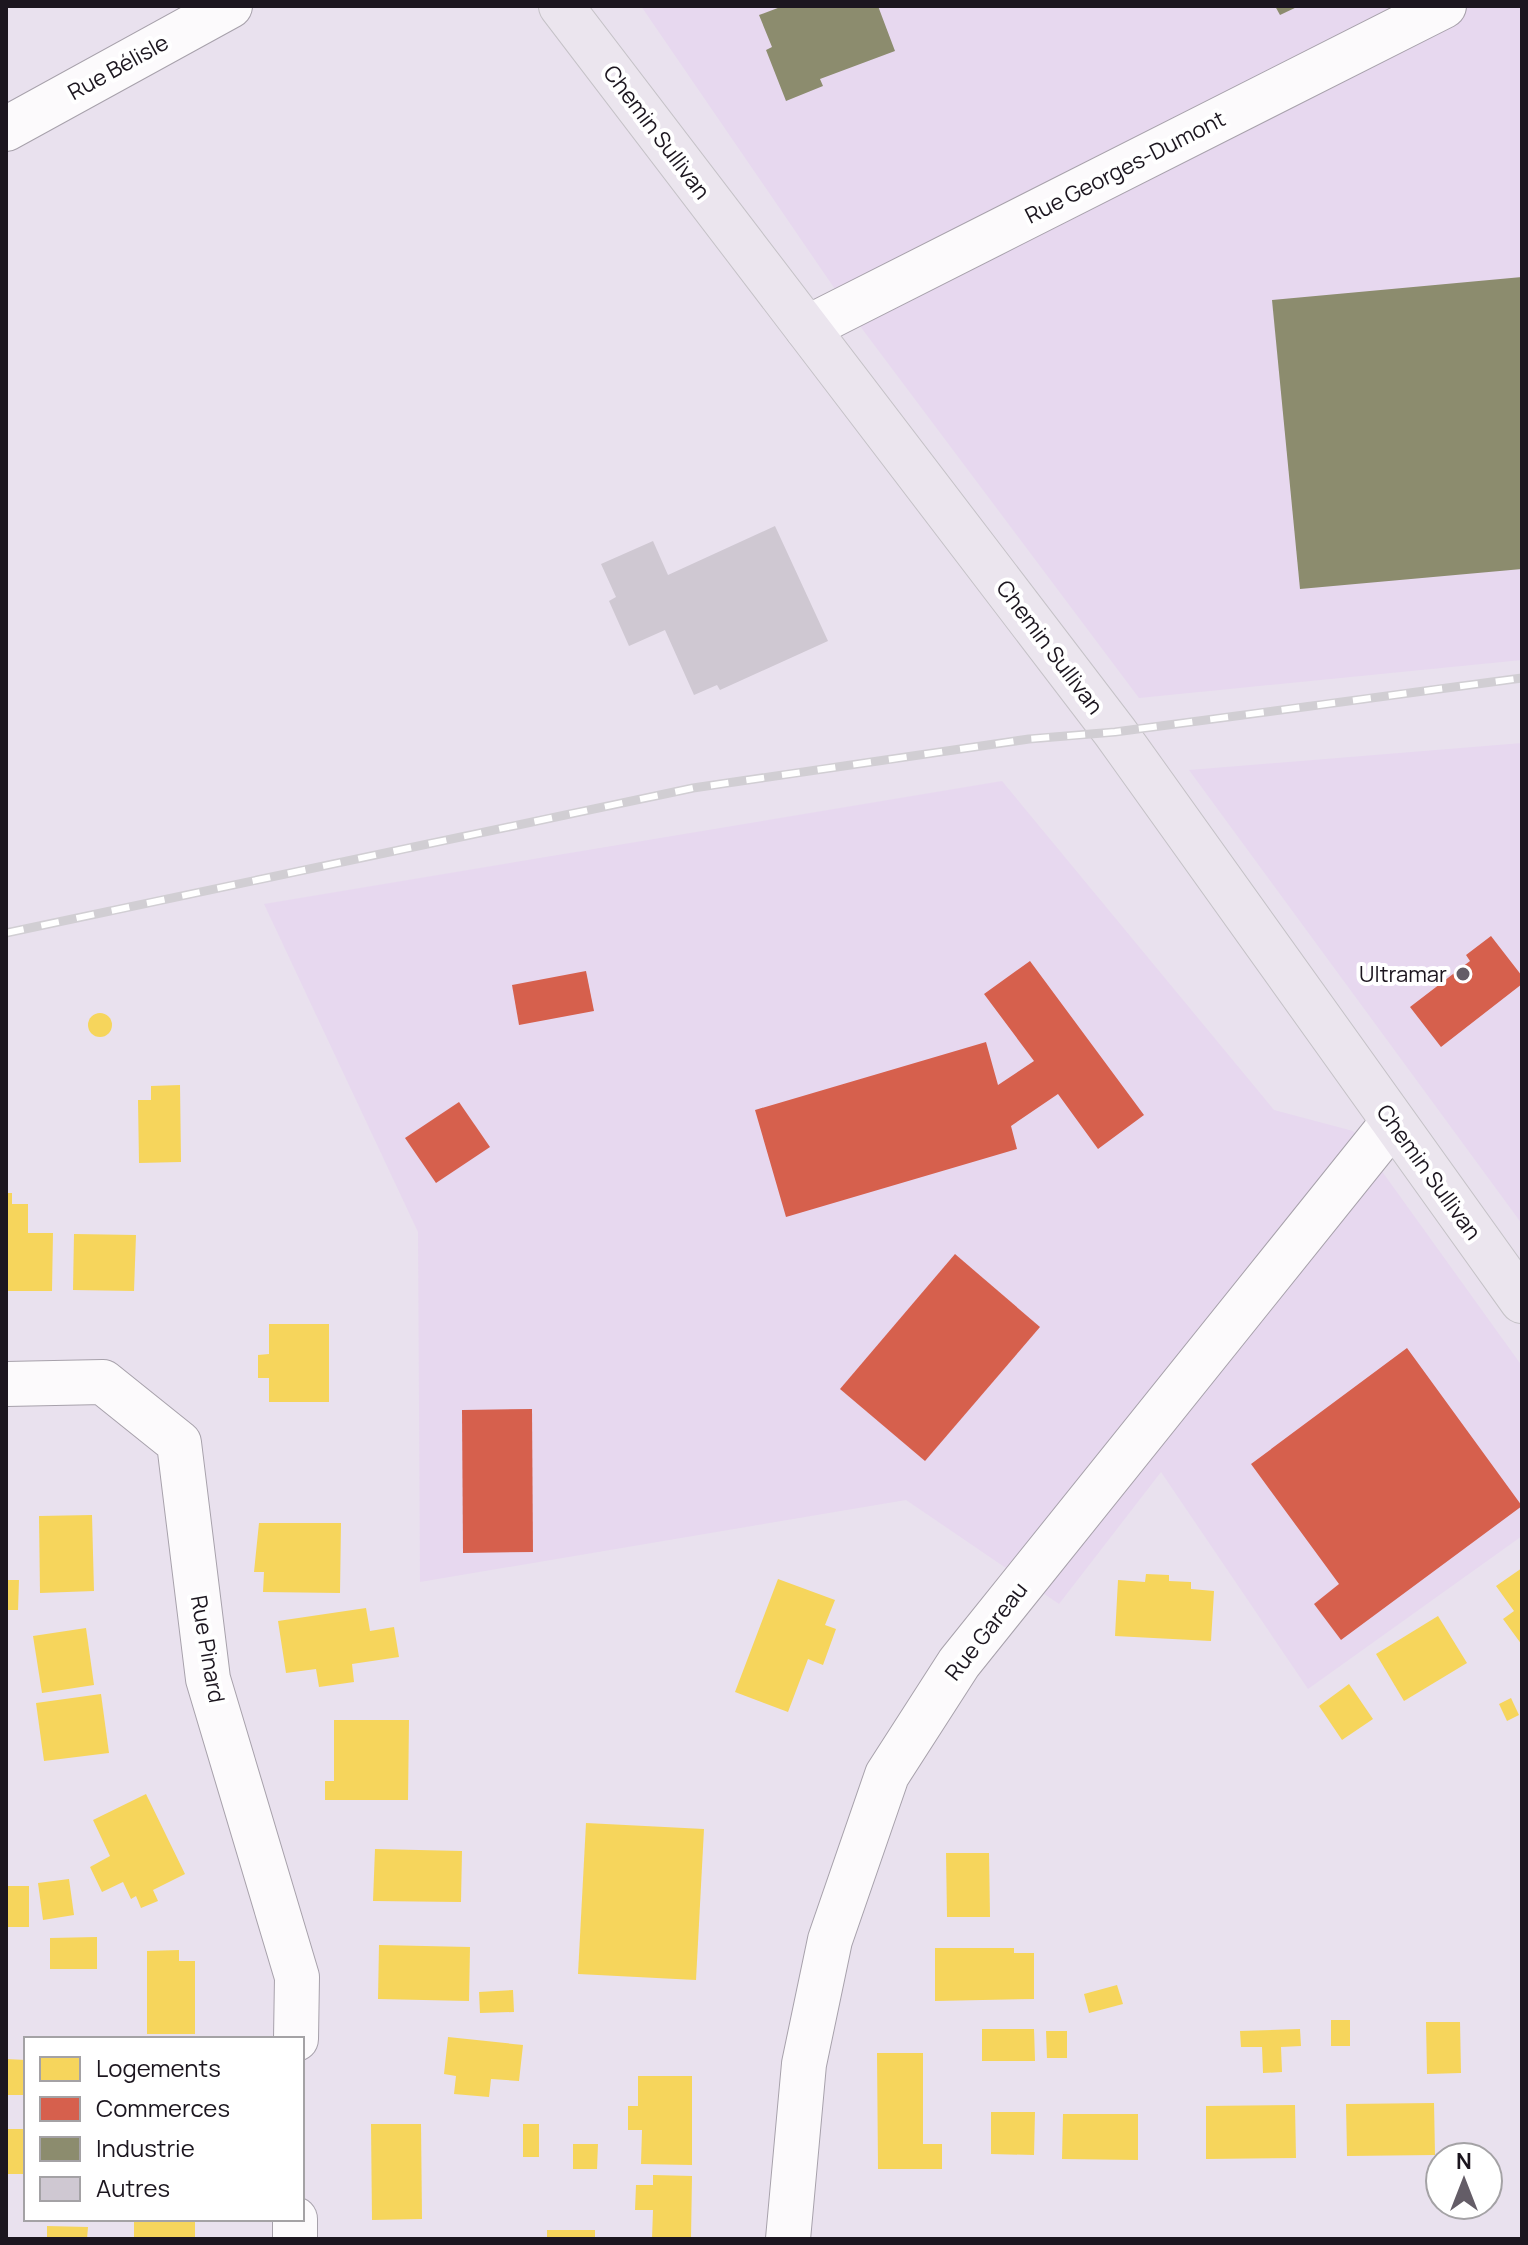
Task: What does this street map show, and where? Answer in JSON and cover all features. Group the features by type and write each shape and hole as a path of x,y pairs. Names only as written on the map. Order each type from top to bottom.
{"main road":[{"name":"Chemin Sullivan","path":"561,6 1115,732 1522,1301"}],"street":[{"name":"Rue Bélisle","path":"6,129 230,6"},
{"name":"Rue Georges-Dumont","path":"807,328 1444,6"},
{"name":"Rue Gareau","path":"788,2239 804,2064 830,1940 887,1775 959,1663 1393,1122"},
{"name":"Rue Pinard","path":"6,1384 103,1382 179,1443 208,1679 297,1977 296,2037"}],"shaded area":[{"path":"641,6 1522,6 1522,660 1139,698 863,330"},
{"path":"1522,743 1522,1224 1189,770"},
{"path":"1002,781 1274,1110 1353,1131 1522,1366 1522,1536 1308,1689 1161,1472 1059,1604 906,1500 420,1582 418,1232 264,904"}],"building: Logements":[{"path":"100,1013 109,1016 112,1025 109,1034 100,1037 91,1034 88,1025 91,1016"},
{"path":"180,1085 181,1162 139,1163 138,1100 151,1100 151,1086"},
{"path":"6,1193 12,1193 12,1204 28,1204 28,1233 53,1233 52,1291 6,1291"},
{"path":"74,1234 136,1235 134,1291 73,1290"},
{"path":"269,1324 329,1324 329,1402 269,1402 269,1378 258,1378 258,1355 269,1354"},
{"path":"92,1515 94,1591 40,1593 39,1516"},
{"path":"259,1523 341,1523 340,1593 263,1592 264,1572 254,1572"},
{"path":"1522,1568 1522,1645 1503,1619 1514,1611 1496,1586"},
{"path":"1146,1574 1169,1575 1169,1581 1191,1582 1191,1589 1214,1591 1211,1641 1115,1636 1118,1580 1145,1582"},
{"path":"778,1579 835,1600 825,1625 836,1629 823,1665 808,1659 788,1712 735,1692"},
{"path":"6,1580 19,1580 18,1610 6,1610"},
{"path":"366,1608 370,1631 394,1627 399,1657 352,1664 354,1682 319,1687 316,1669 286,1673 278,1621"},
{"path":"1438,1616 1467,1663 1404,1701 1376,1654"},
{"path":"86,1628 94,1685 42,1693 33,1636"},
{"path":"1349,1684 1373,1719 1342,1740 1319,1706"},
{"path":"101,1694 109,1753 44,1761 36,1703"},
{"path":"1511,1698 1519,1715 1507,1721 1499,1704"},
{"path":"334,1720 409,1720 408,1800 325,1800 325,1781 334,1781"},
{"path":"146,1794 185,1874 153,1890 158,1901 141,1908 136,1896 131,1899 123,1882 102,1892 90,1867 110,1856 93,1820"},
{"path":"586,1823 704,1829 696,1980 578,1974"},
{"path":"375,1849 462,1851 461,1902 373,1901"},
{"path":"946,1853 989,1853 990,1917 947,1917"},
{"path":"69,1879 74,1915 43,1920 38,1883"},
{"path":"6,1886 29,1886 29,1927 6,1927"},
{"path":"97,1937 97,1969 50,1969 50,1938"},
{"path":"379,1945 470,1947 469,2001 378,1999"},
{"path":"935,1948 1014,1948 1014,1953 1034,1953 1034,1999 935,2001"},
{"path":"179,1950 179,1961 195,1961 195,2034 147,2034 147,1951"},
{"path":"1117,1985 1123,2004 1089,2013 1084,1994"},
{"path":"513,1990 514,2012 480,2013 479,1992"},
{"path":"1331,2020 1350,2020 1350,2046 1331,2046"},
{"path":"1426,2022 1460,2022 1461,2073 1427,2074"},
{"path":"982,2029 1034,2029 1035,2061 982,2061"},
{"path":"1300,2029 1301,2046 1281,2047 1282,2072 1263,2073 1262,2047 1241,2047 1240,2031"},
{"path":"1046,2031 1067,2031 1067,2058 1047,2058"},
{"path":"448,2037 523,2045 519,2081 491,2079 489,2097 454,2094 456,2076 444,2074"},
{"path":"877,2053 923,2053 923,2144 942,2144 942,2169 878,2169"},
{"path":"6,2059 24,2060 24,2095 6,2095"},
{"path":"638,2076 692,2076 692,2165 641,2164 642,2130 628,2130 628,2106 638,2106"},
{"path":"1434,2103 1435,2141 1424,2141 1424,2155 1347,2156 1346,2104"},
{"path":"1295,2105 1296,2158 1206,2159 1206,2106"},
{"path":"991,2112 1035,2112 1034,2155 991,2154"},
{"path":"1063,2114 1138,2114 1138,2160 1062,2159"},
{"path":"371,2124 421,2124 422,2219 372,2220"},
{"path":"523,2124 539,2124 539,2157 523,2157"},
{"path":"7,2129 24,2129 24,2174 6,2174"},
{"path":"573,2144 598,2144 597,2169 573,2169"},
{"path":"653,2175 692,2176 691,2239 652,2239 653,2210 635,2210 636,2185 653,2185"},
{"path":"134,2221 195,2221 195,2239 134,2239"},
{"path":"47,2226 88,2227 87,2239 47,2239"},
{"path":"547,2230 595,2230 595,2239 547,2239"}],"building: Commerces":[{"path":"1491,936 1522,976 1522,984 1441,1047 1410,1007 1470,961 1466,955"},
{"path":"1030,961 1144,1115 1098,1149 1058,1094 1011,1126 1017,1149 786,1217 755,1110 986,1042 998,1085 1034,1061 984,994"},
{"path":"586,971 594,1011 519,1025 512,985"},
{"path":"459,1102 490,1147 436,1183 405,1138"},
{"path":"955,1254 1040,1327 925,1461 840,1389"},
{"path":"1407,1348 1522,1506 1341,1640 1314,1604 1339,1584 1251,1464"},
{"path":"532,1409 533,1552 463,1553 462,1410"}],"building: Industrie":[{"path":"783,6 878,6 895,51 820,79 823,86 786,101 766,50 772,47 759,15"},
{"path":"1275,6 1299,6 1280,15"},
{"path":"1522,277 1522,569 1300,589 1272,300"}],"building: Autres":[{"path":"775,526 828,641 720,690 717,685 694,695 665,630 629,646 609,601 616,597 601,564 653,541 668,575"}],"railway":[{"path":"6,933 693,788 1029,739 1115,732 1522,678"}],"place":[{"name":"Ultramar","path":"1463,974"}]}
